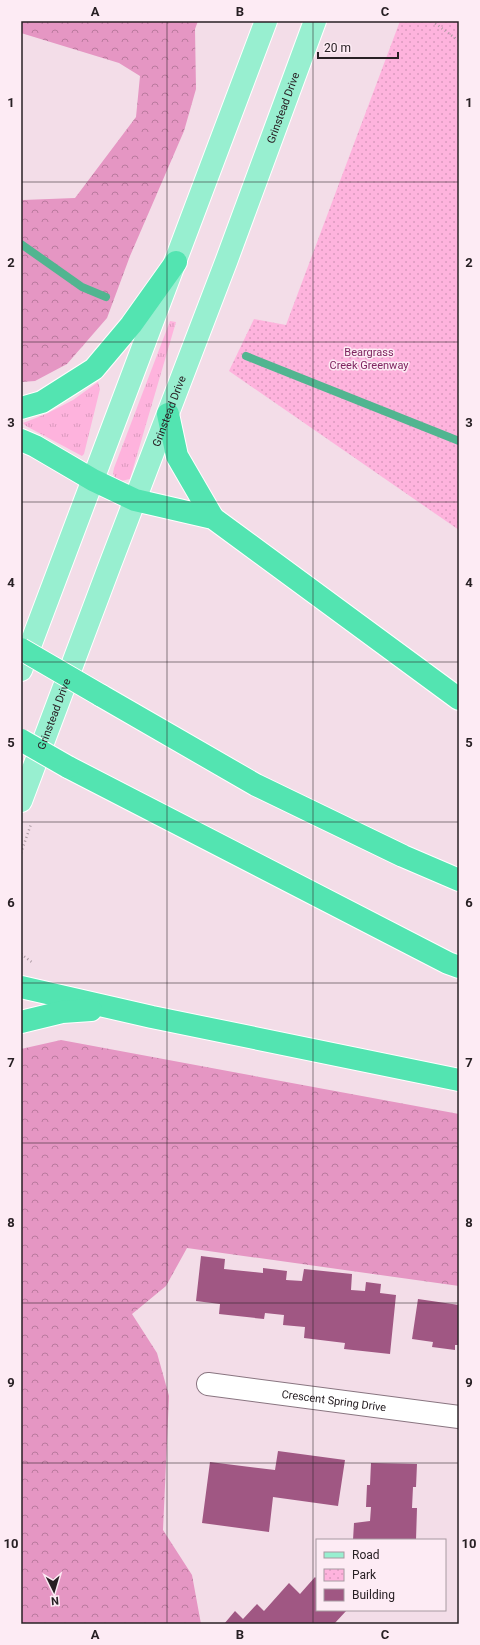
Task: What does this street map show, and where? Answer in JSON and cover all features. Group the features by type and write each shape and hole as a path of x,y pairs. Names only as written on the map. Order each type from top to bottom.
{"highway":[{"path":"21,408 42,402 94,369 132,325 176,262"},
{"path":"168,414 177,456 213,518"},
{"path":"21,440 55,457 93,480 135,500 213,518 459,699"},
{"path":"21,649 256,785 403,856 459,880"},
{"path":"21,740 68,767 448,963 459,967"},
{"path":"21,987 112,1008 459,1080"},
{"path":"21,1022 62,1012 112,1008"}],"main road":[{"path":"21,670 266,21"},
{"name":"Grinstead Drive","path":"21,801 315,21"}],"street":[{"name":"Crescent Spring Drive","path":"208,1384 459,1417"}],"path":[{"path":"432,21 459,41"}],"green space":[{"path":"21,21 198,21 195,29 196,89 184,131 130,256 107,318 67,364 35,381 21,382 21,199 75,198 136,117 140,76 119,63 21,33"},
{"name":"Beargrass Creek Greenway","path":"400,21 459,21 459,530 229,371 254,319 286,325"},
{"path":"170,321 176,322 130,479 121,481 115,478 113,473 114,468"},
{"path":"98,382 100,389 84,454 82,456 23,423 46,414 73,400"},
{"path":"61,1040 459,1114 459,1286 187,1248 166,1286 132,1314 157,1353 169,1396 163,1530 192,1575 201,1624 21,1624 21,1049"}],"building":[{"path":"201,1256 225,1259 224,1269 263,1273 263,1268 287,1271 286,1280 302,1281 304,1269 352,1274 351,1290 365,1291 366,1282 381,1284 380,1293 396,1295 390,1354 344,1349 345,1343 304,1338 305,1327 283,1325 284,1315 265,1313 264,1319 219,1314 220,1304 196,1301"},
{"path":"418,1299 459,1305 459,1345 455,1345 455,1350 432,1347 433,1342 412,1339"},
{"path":"278,1451 345,1460 338,1506 273,1497 269,1532 202,1523 210,1462 275,1470"},
{"path":"371,1463 417,1464 416,1487 413,1487 412,1508 417,1508 416,1539 353,1539 354,1523 370,1521 371,1507 366,1507 367,1485 370,1485"},
{"path":"315,1577 316,1611 346,1611 334,1624 224,1624 235,1611 243,1619 257,1604 264,1611 289,1583 300,1594"}],"waterway":[{"path":"21,244 82,287 106,297"},
{"path":"246,356 459,441"}]}
